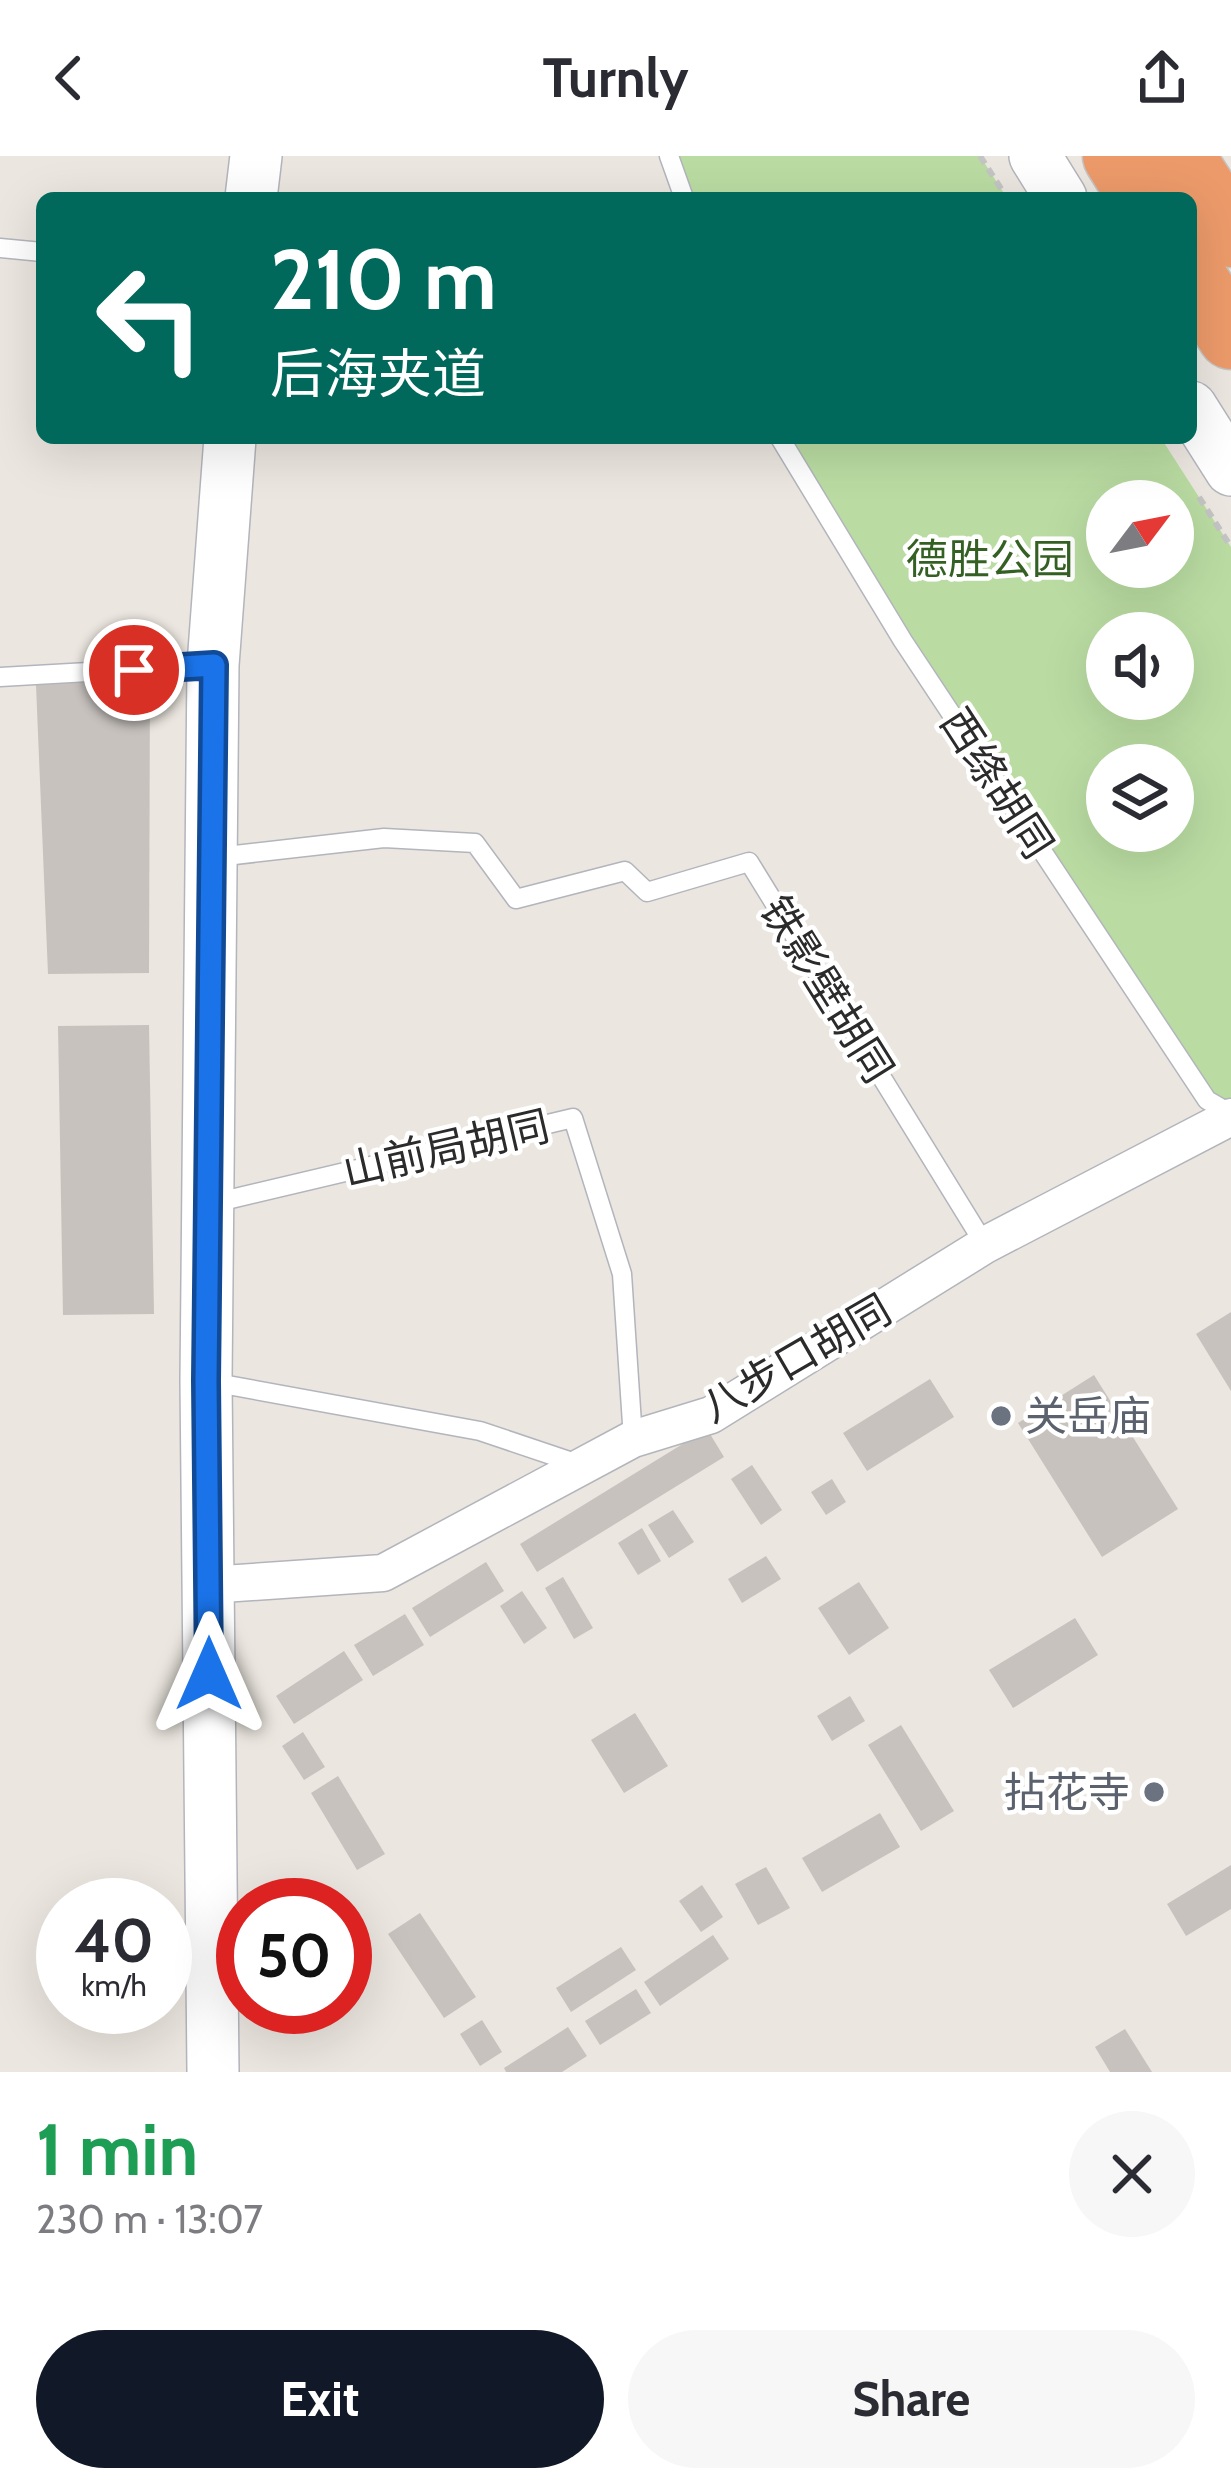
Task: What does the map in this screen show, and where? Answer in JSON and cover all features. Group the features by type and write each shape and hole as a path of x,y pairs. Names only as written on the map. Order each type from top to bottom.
{"highway":[{"path":"1096,156 1108,192"},
{"path":"1116,156 1138,192"},
{"path":"1181,156 1231,233"},
{"path":"1197,283 1231,336"}],"main road":[{"path":"252,192 256,156"},
{"path":"1035,156 1056,192"},
{"path":"1197,416 1231,470"},
{"path":"214,2072 206,1381 214,665 230,444"}],"street":[{"name":"八步口胡同","path":"208,1585 383,1573 633,1439 711,1415 985,1245 1231,1115"}],"lane":[{"path":"669,156 682,192"},
{"path":"0,248 36,251"},
{"name":"西绦胡同","path":"784,444 904,641 1207,1100 1231,1115"},
{"path":"0,677 214,665"},
{"name":"铁影壁胡同","path":"212,858 383,838 475,843 516,899 625,871 646,892 749,862 985,1245"},
{"name":"山前局胡同","path":"210,1204 573,1118 622,1274 633,1439"},
{"path":"206,1381 480,1431 585,1466"}],"path":[{"path":"980,156 1003,192"}],"green space":[{"path":"669,156 980,156 1003,192 682,192"},
{"name":"德胜公园","path":"784,444 1165,444 1188,480 1086,480 1086,588 1194,588 1194,489 1231,547 1231,1114 1207,1100"}],"building":[{"path":"150,678 149,973 48,974 36,685"},
{"path":"149,1025 154,1314 63,1315 58,1026"},
{"path":"1231,1312 1231,1391 1196,1334"},
{"path":"1094,1375 1178,1509 1102,1557 1018,1423"},
{"path":"930,1379 954,1417 867,1471 843,1433"},
{"path":"707,1429 724,1457 537,1572 520,1544"},
{"path":"752,1465 782,1510 761,1525 731,1479"},
{"path":"832,1479 846,1502 826,1515 811,1492"},
{"path":"673,1510 694,1542 669,1558 648,1525"},
{"path":"642,1528 661,1561 638,1575 618,1543"},
{"path":"766,1556 781,1579 742,1603 728,1579"},
{"path":"486,1562 504,1591 430,1637 412,1608"},
{"path":"563,1577 593,1628 574,1639 545,1588"},
{"path":"859,1582 889,1628 849,1655 818,1608"},
{"path":"522,1591 547,1628 524,1644 500,1606"},
{"path":"405,1614 424,1645 373,1676 354,1645"},
{"path":"1075,1618 1098,1655 1013,1708 989,1670"},
{"path":"344,1651 363,1680 294,1724 276,1696"},
{"path":"850,1696 865,1721 832,1741 817,1716"},
{"path":"635,1713 668,1766 624,1793 591,1740"},
{"path":"901,1725 954,1811 921,1831 868,1745"},
{"path":"303,1732 325,1767 304,1780 282,1746"},
{"path":"338,1776 385,1854 357,1870 311,1793"},
{"path":"880,1813 900,1847 822,1892 802,1858"},
{"path":"1231,1865 1231,1909 1186,1936 1167,1904"},
{"path":"766,1867 790,1908 758,1925 735,1884"},
{"path":"702,1885 723,1917 701,1932 679,1901"},
{"path":"420,1913 476,1997 444,2018 388,1934"},
{"path":"713,1935 729,1959 660,2006 644,1982"},
{"path":"621,1947 636,1970 571,2012 556,1988"},
{"path":"636,1989 651,2013 600,2045 585,2021"},
{"path":"482,2020 502,2052 480,2066 460,2034"},
{"path":"568,2027 587,2056 562,2072 506,2072 504,2068"},
{"path":"1125,2029 1152,2072 1110,2072 1095,2047"}],"place":[{"name":"关岳庙","path":"1001,1416"},
{"name":"拈花寺","path":"1154,1792"}],"route":[{"path":"134,670 214,665 206,1381 209,1674"}]}
